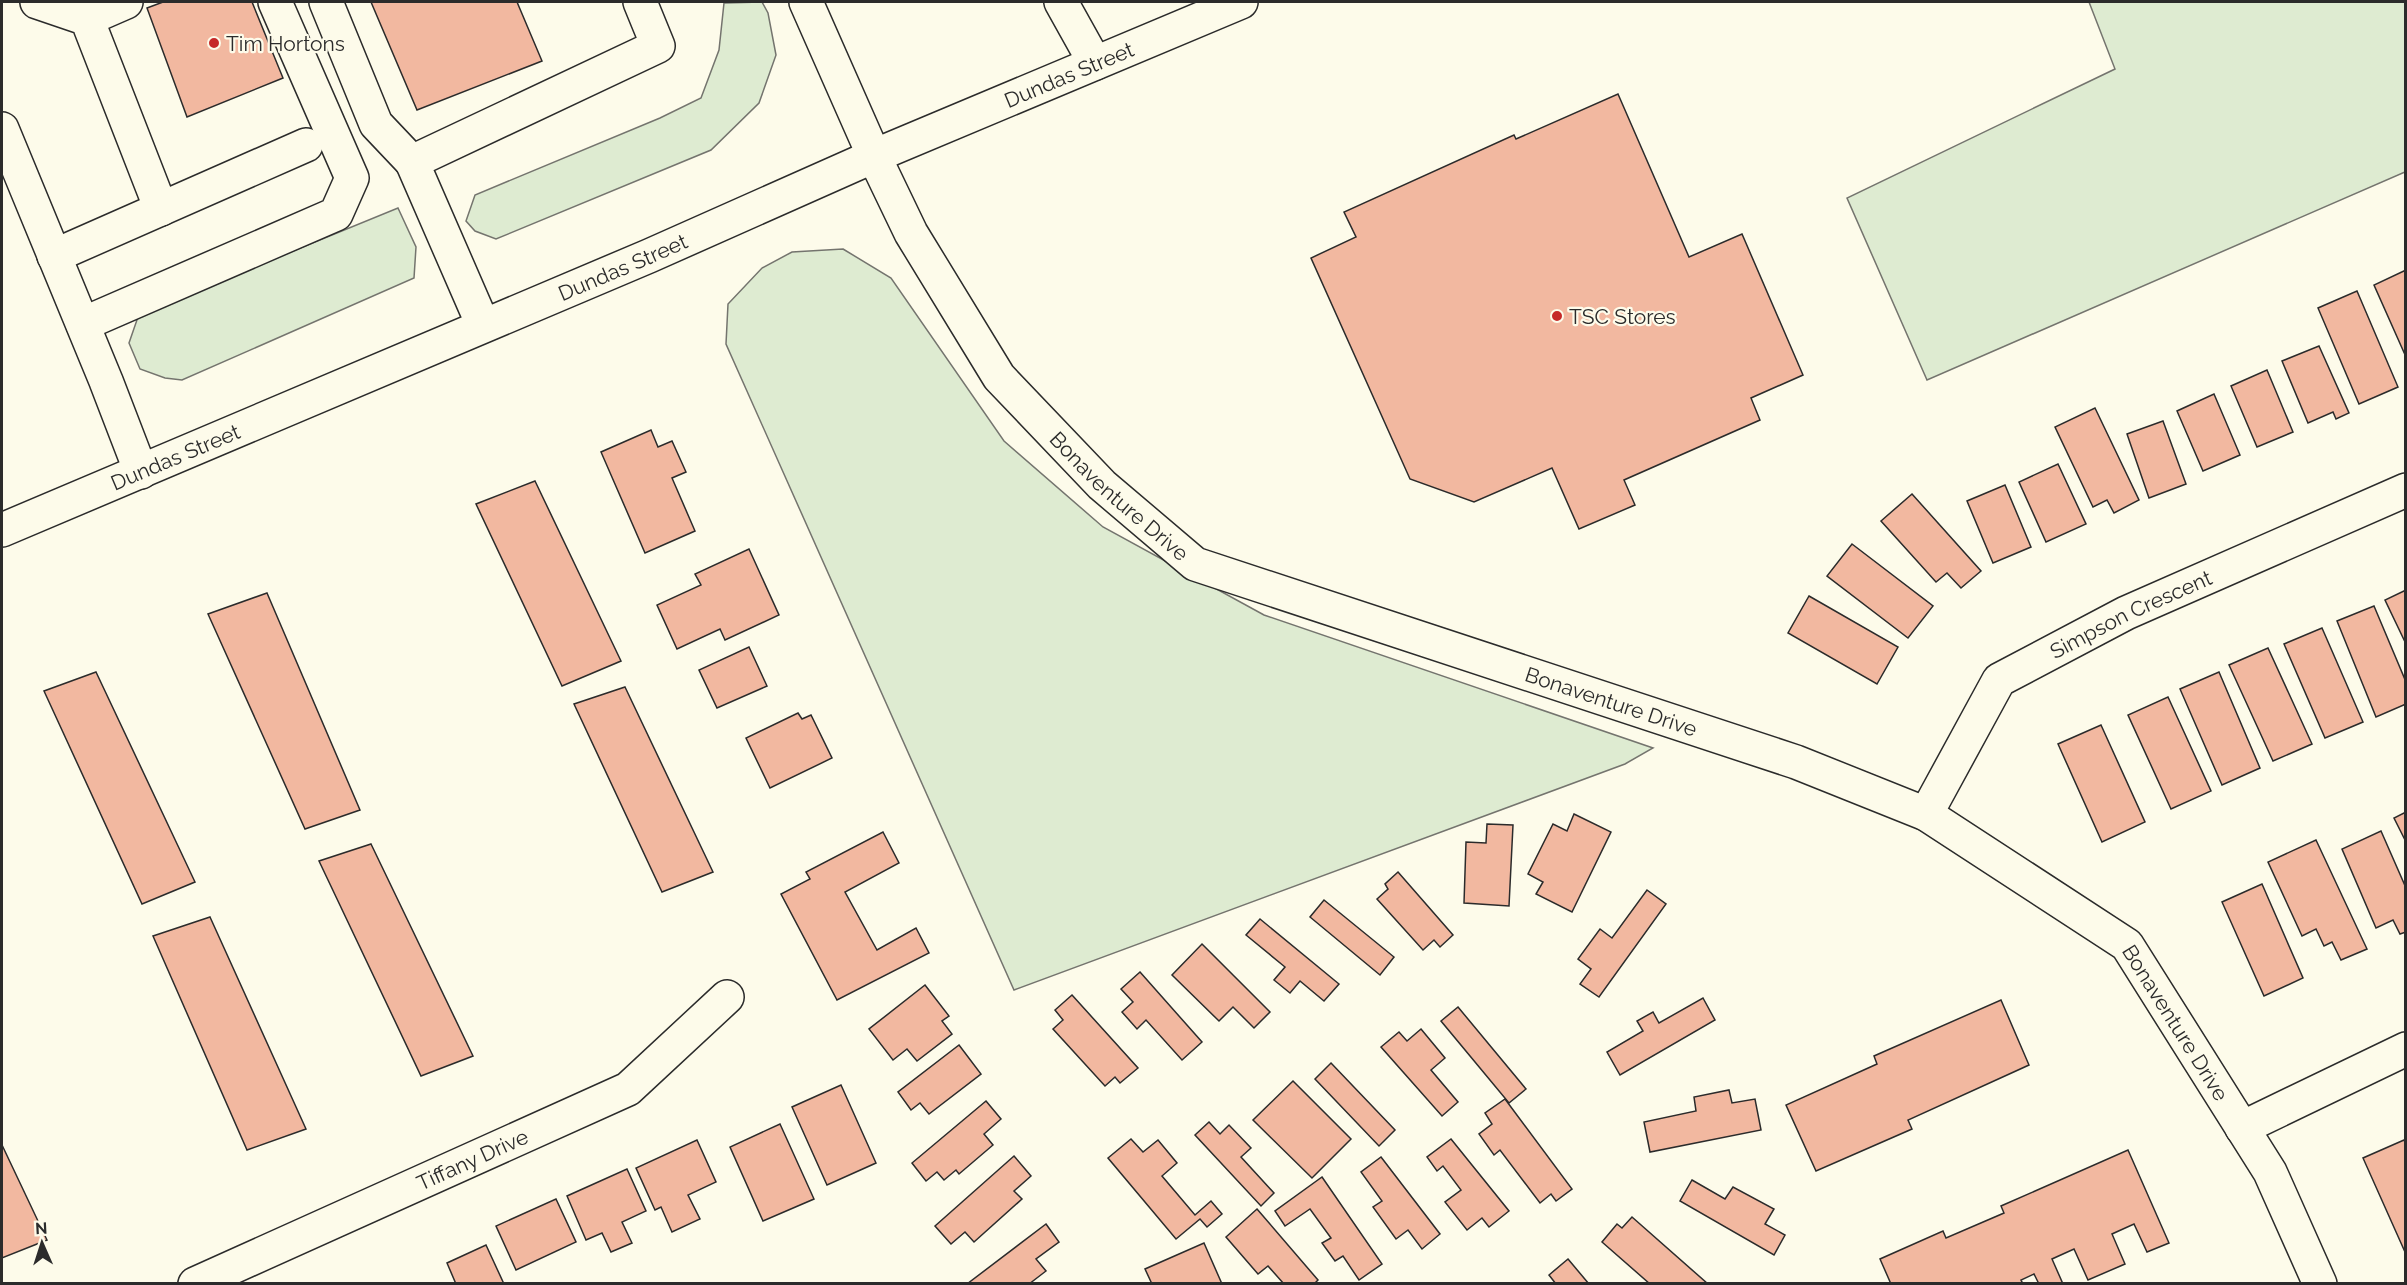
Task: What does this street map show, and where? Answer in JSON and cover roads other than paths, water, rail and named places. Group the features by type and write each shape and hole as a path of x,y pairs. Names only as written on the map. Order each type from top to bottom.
{"street":[{"path":"37,2 87,19 126,2"},
{"path":"83,324 336,214 352,178 275,2"},
{"path":"326,2 376,124 412,162 483,325"},
{"path":"412,162 658,46 640,2"},
{"name":"Bonaventure Drive","path":"807,2 874,156 911,233 999,377 1102,485 1195,564 1796,762 1926,814 2127,945 2270,1172 2320,1284"},
{"path":"1061,2 1095,63"},
{"name":"Dundas Street","path":"2,530 649,256 874,156 1240,2"},
{"path":"87,19 161,209"},
{"path":"2,129 83,324 141,472"},
{"path":"54,256 306,145"},
{"name":"Simpson Crescent","path":"1926,814 1999,680 2126,613 2406,490"},
{"name":"Tiffany Drive","path":"195,1284 628,1089 727,997"},
{"path":"2242,1128 2406,1049"}],"place":[{"name":"Tim Hortons","path":"214,43"},
{"name":"TSC Stores","path":"1557,316"}]}
